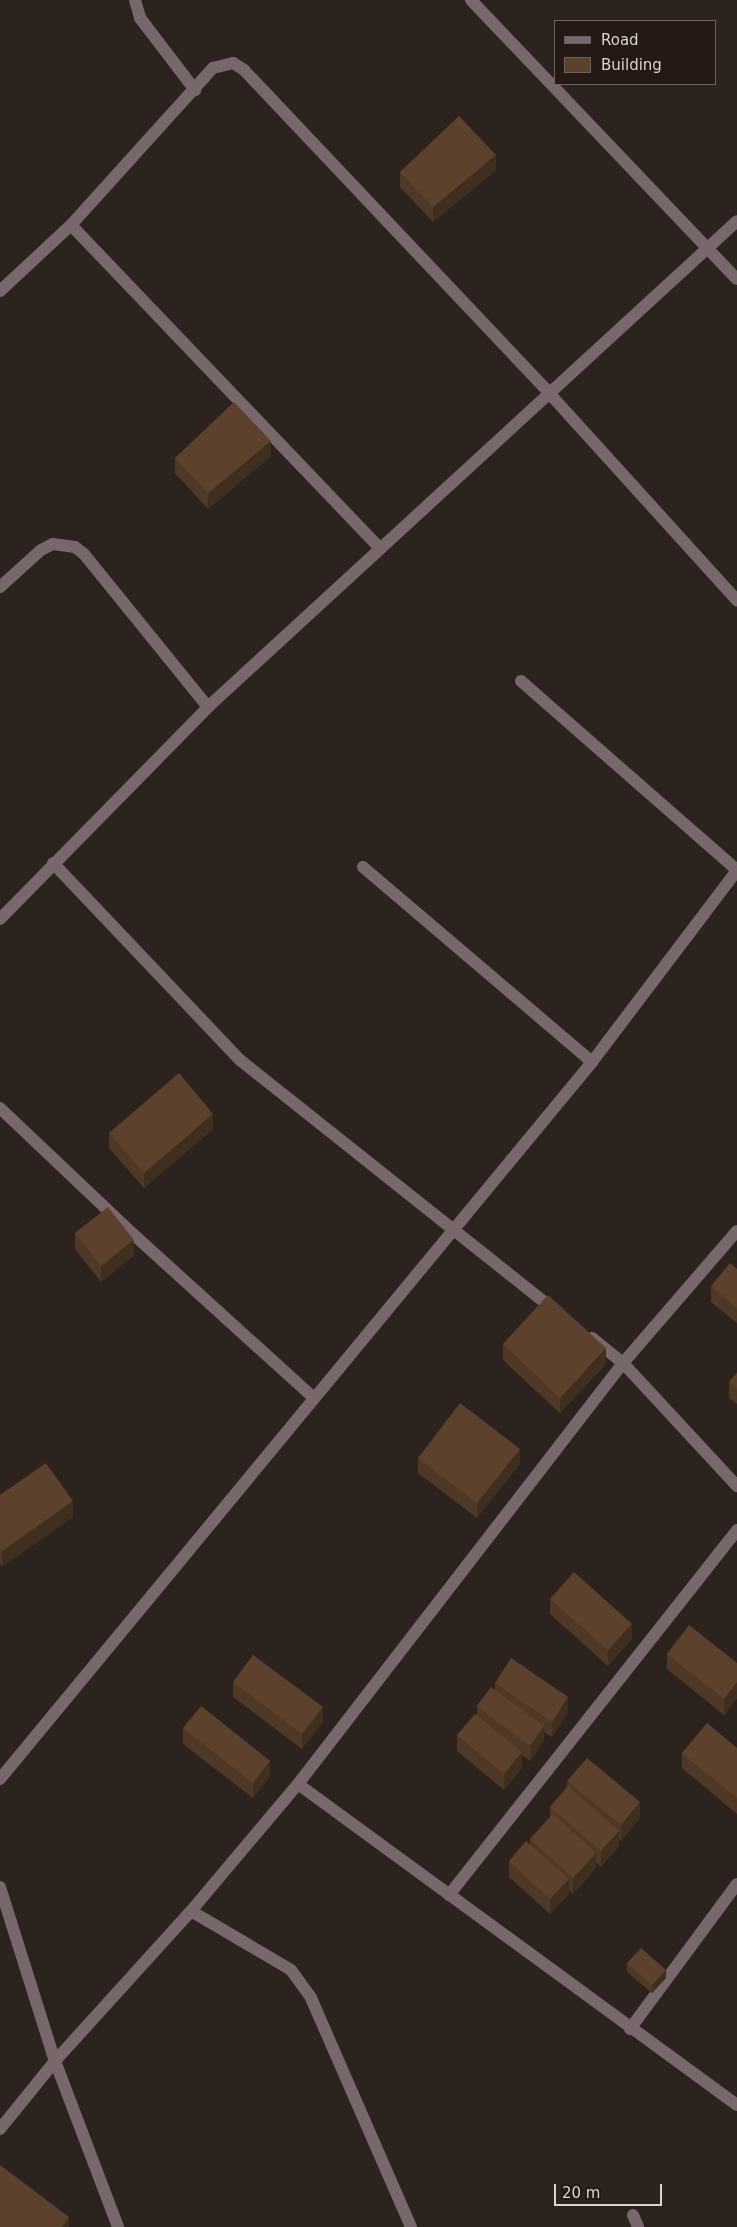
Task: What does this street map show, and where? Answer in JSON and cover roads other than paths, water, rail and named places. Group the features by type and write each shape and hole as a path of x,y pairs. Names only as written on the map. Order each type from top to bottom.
{"street":[{"path":"136,0 140,18 195,90"},
{"path":"470,0 737,279"},
{"path":"0,291 71,224 213,68 222,63 233,63 244,70 549,393 737,600"},
{"path":"0,919 208,707 737,221"},
{"path":"71,224 380,548"},
{"path":"0,588 41,550 53,544 75,547 84,554 208,707"},
{"path":"0,1779 592,1062 737,870 521,681"},
{"path":"53,863 240,1060 452,1230 569,1320"},
{"path":"363,867 592,1062"},
{"path":"0,1108 133,1234 314,1398"},
{"path":"0,2129 55,2061 191,1911 298,1784 623,1363 737,1231"},
{"path":"584,1333 623,1363 737,1486"},
{"path":"449,1896 737,1530"},
{"path":"298,1784 630,2029 737,2105"},
{"path":"630,2029 737,1884"},
{"path":"0,1887 55,2061 118,2227"},
{"path":"191,1911 291,1970 311,1998 411,2227"}]}
